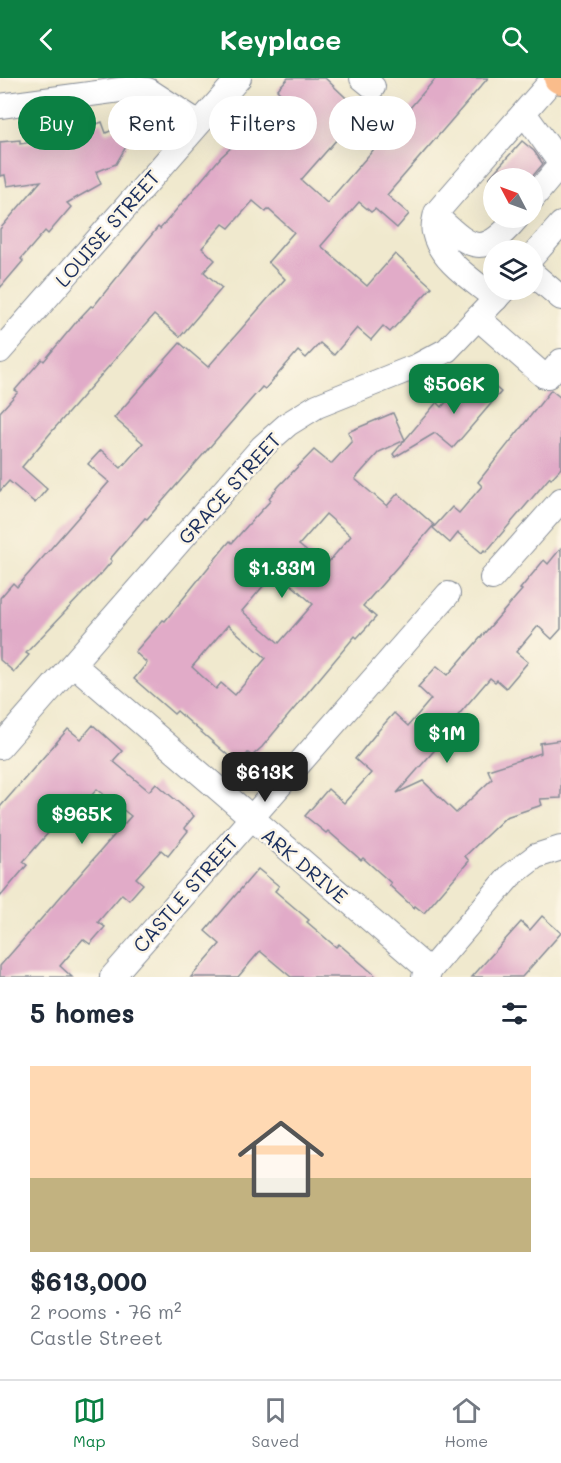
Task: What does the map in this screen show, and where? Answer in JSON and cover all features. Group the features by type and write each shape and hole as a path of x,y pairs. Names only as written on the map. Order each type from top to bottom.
{"street":[{"name":"LOUISE STREET","path":"0,351 239,78"},
{"path":"483,283 460,269 440,248 433,229 436,216 554,78"},
{"path":"0,106 135,88 148,90 198,123"},
{"path":"524,113 558,160 557,169 543,186"},
{"path":"436,216 464,242 472,245 482,245 493,241 508,228"},
{"path":"543,244 561,224"},
{"path":"543,282 561,298"},
{"name":"GRACE STREET","path":"0,747 262,447 288,424 317,406 417,366 447,350 494,300"},
{"path":"478,318 544,376 548,376 561,361"},
{"path":"492,578 561,500"},
{"name":"CASTLE STREET","path":"112,977 448,594"},
{"name":"ARK DRIVE","path":"73,664 427,974"},
{"path":"427,974 510,876 536,856 561,848"}],"building":[{"path":"288,78 325,78 344,96 329,96 329,148 301,180 327,203 373,150 416,150 416,101 436,78 488,78 387,195 409,214 397,228 375,209 371,212 359,202 321,246 367,286 395,254 432,287 390,332 383,326 371,340 357,328 334,355 320,343 306,358 298,351 265,389 262,387 147,519 145,518 110,559 112,561 100,575 26,653 29,655 14,672 0,660 0,598 13,583 17,587 109,482 88,464 101,450 121,468 143,443 114,418 180,343 208,367 285,279 268,262 294,232 268,209 266,212 253,201 229,228 223,224 202,248 215,260 204,272 222,288 180,337 154,315 53,430 22,467 47,489 35,503 9,481 0,491 0,412 18,392 15,390 42,359 44,361 77,321 91,306 93,307 158,227 160,229 229,150 317,150 317,96 277,96 280,93 277,90"},
{"path":"102,122 106,133 108,132 108,150 124,150 116,164 96,172 101,184 67,203 71,207 48,234 45,231 0,288 0,229 41,181 7,186 5,175 0,176 0,142 18,140 18,150 96,150 96,124"},
{"path":"522,141 534,151 543,164 540,168 498,168"},
{"path":"482,376 501,392 453,448 435,433 395,457 393,454 437,402 442,407 462,383 471,389"},
{"path":"551,390 561,398 561,468 551,479 550,477 486,552 484,550 482,553 458,533 450,543 433,528 452,507 459,513 482,486 478,482"},
{"path":"393,413 405,440 379,452 355,479 387,506 398,493 434,525 363,606 376,617 357,638 355,636 262,747 252,756 248,753 238,764 177,711 174,714 134,679 147,663 135,652 163,620 165,621 230,541 232,543 271,500 269,498 279,486 314,450 331,464 352,441 348,432","holes":["326,514 351,536 325,566 299,545","276,571 313,604 279,643 242,611","228,625 266,658 235,695 221,683 216,689 192,667"]},
{"path":"561,548 561,629 552,639 538,626 516,652 528,662 506,688 497,680 495,682 490,678 449,726 453,729 397,793 423,781 456,813 492,779 488,770 541,753 540,743 561,740 561,798 540,799 542,805 506,817 465,856 469,861 424,913 415,906 414,908 363,858 361,860 328,831 326,833 305,816 328,789 344,803 371,773 355,759 378,731 394,713 408,726 431,699 418,687 437,666 448,675 522,590 520,589 544,560 548,564"},
{"path":"93,725 122,751 113,761 149,791 156,783 194,816 184,828 188,831 168,856 161,850 136,878 143,884 129,900 122,894 98,922 105,927 90,944 83,939 60,966 72,977 0,977 0,966 131,816 97,789 81,808 75,802 23,862 27,865 0,897 0,807 68,729 81,739"},
{"path":"258,869 279,886 275,891 309,920 307,922 336,947 339,944 377,977 291,977 260,951 238,977 191,977 220,944 205,931"},
{"path":"542,916 561,933 522,977 472,977 521,922 530,930"}]}
